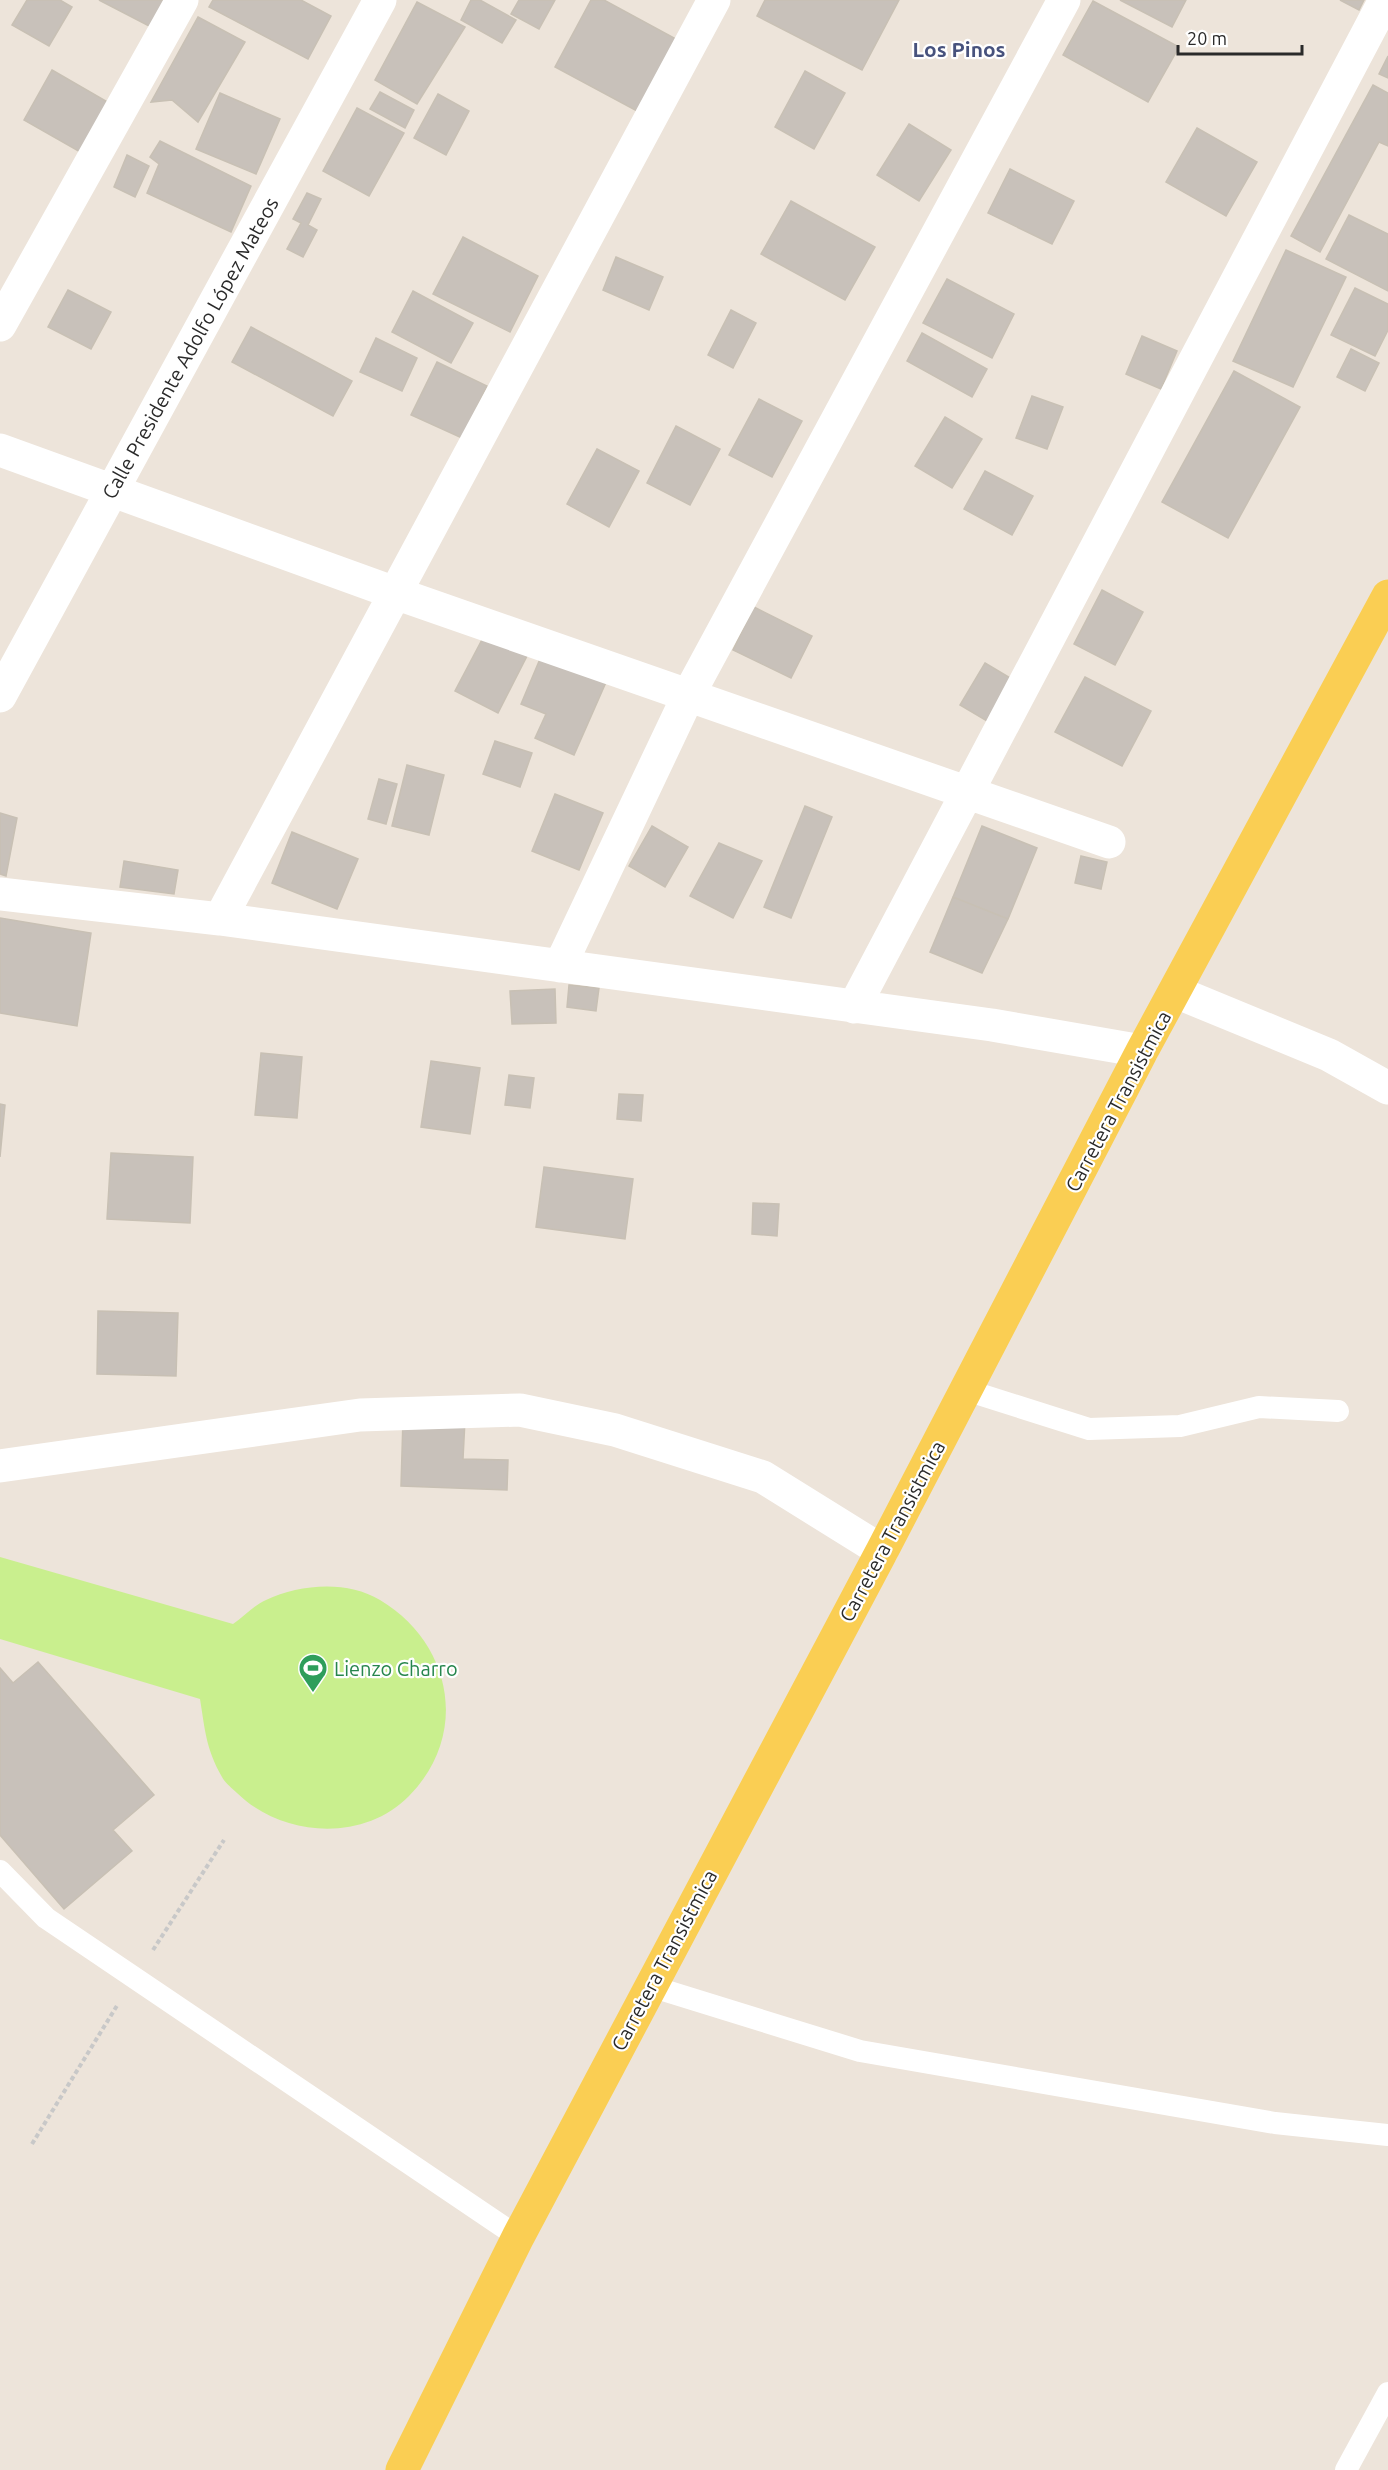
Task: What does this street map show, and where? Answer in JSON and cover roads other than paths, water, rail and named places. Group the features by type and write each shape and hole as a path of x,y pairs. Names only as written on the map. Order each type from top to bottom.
{"main road":[{"name":"Carretera Transistmica","path":"402,2470 518,2237 882,1551 1142,1051 1176,992 1388,596"}],"street":[{"path":"0,325 182,0"},
{"name":"Calle Presidente Adolfo López Mateos","path":"0,696 380,0"},
{"path":"220,919 714,0"},
{"path":"560,966 689,694 1064,0"},
{"path":"854,1007 1385,0"},
{"path":"0,450 395,593 1109,842"},
{"path":"0,894 220,919 992,1025 1142,1051"},
{"path":"1176,992 1329,1055 1388,1088"},
{"path":"0,1466 360,1414 520,1410 615,1430 763,1477 882,1551"}],"lane":[{"path":"966,1390 1089,1429 1180,1426 1259,1407 1338,1411"},
{"path":"0,1871 46,1918 518,2237"},
{"path":"651,1986 860,2051 1275,2122 1388,2134"},
{"path":"1346,2470 1388,2393"}],"place":[{"name":"Lienzo Charro","path":"313,1694"}],"district":[{"name":"Los Pinos","path":"959,49"}]}
